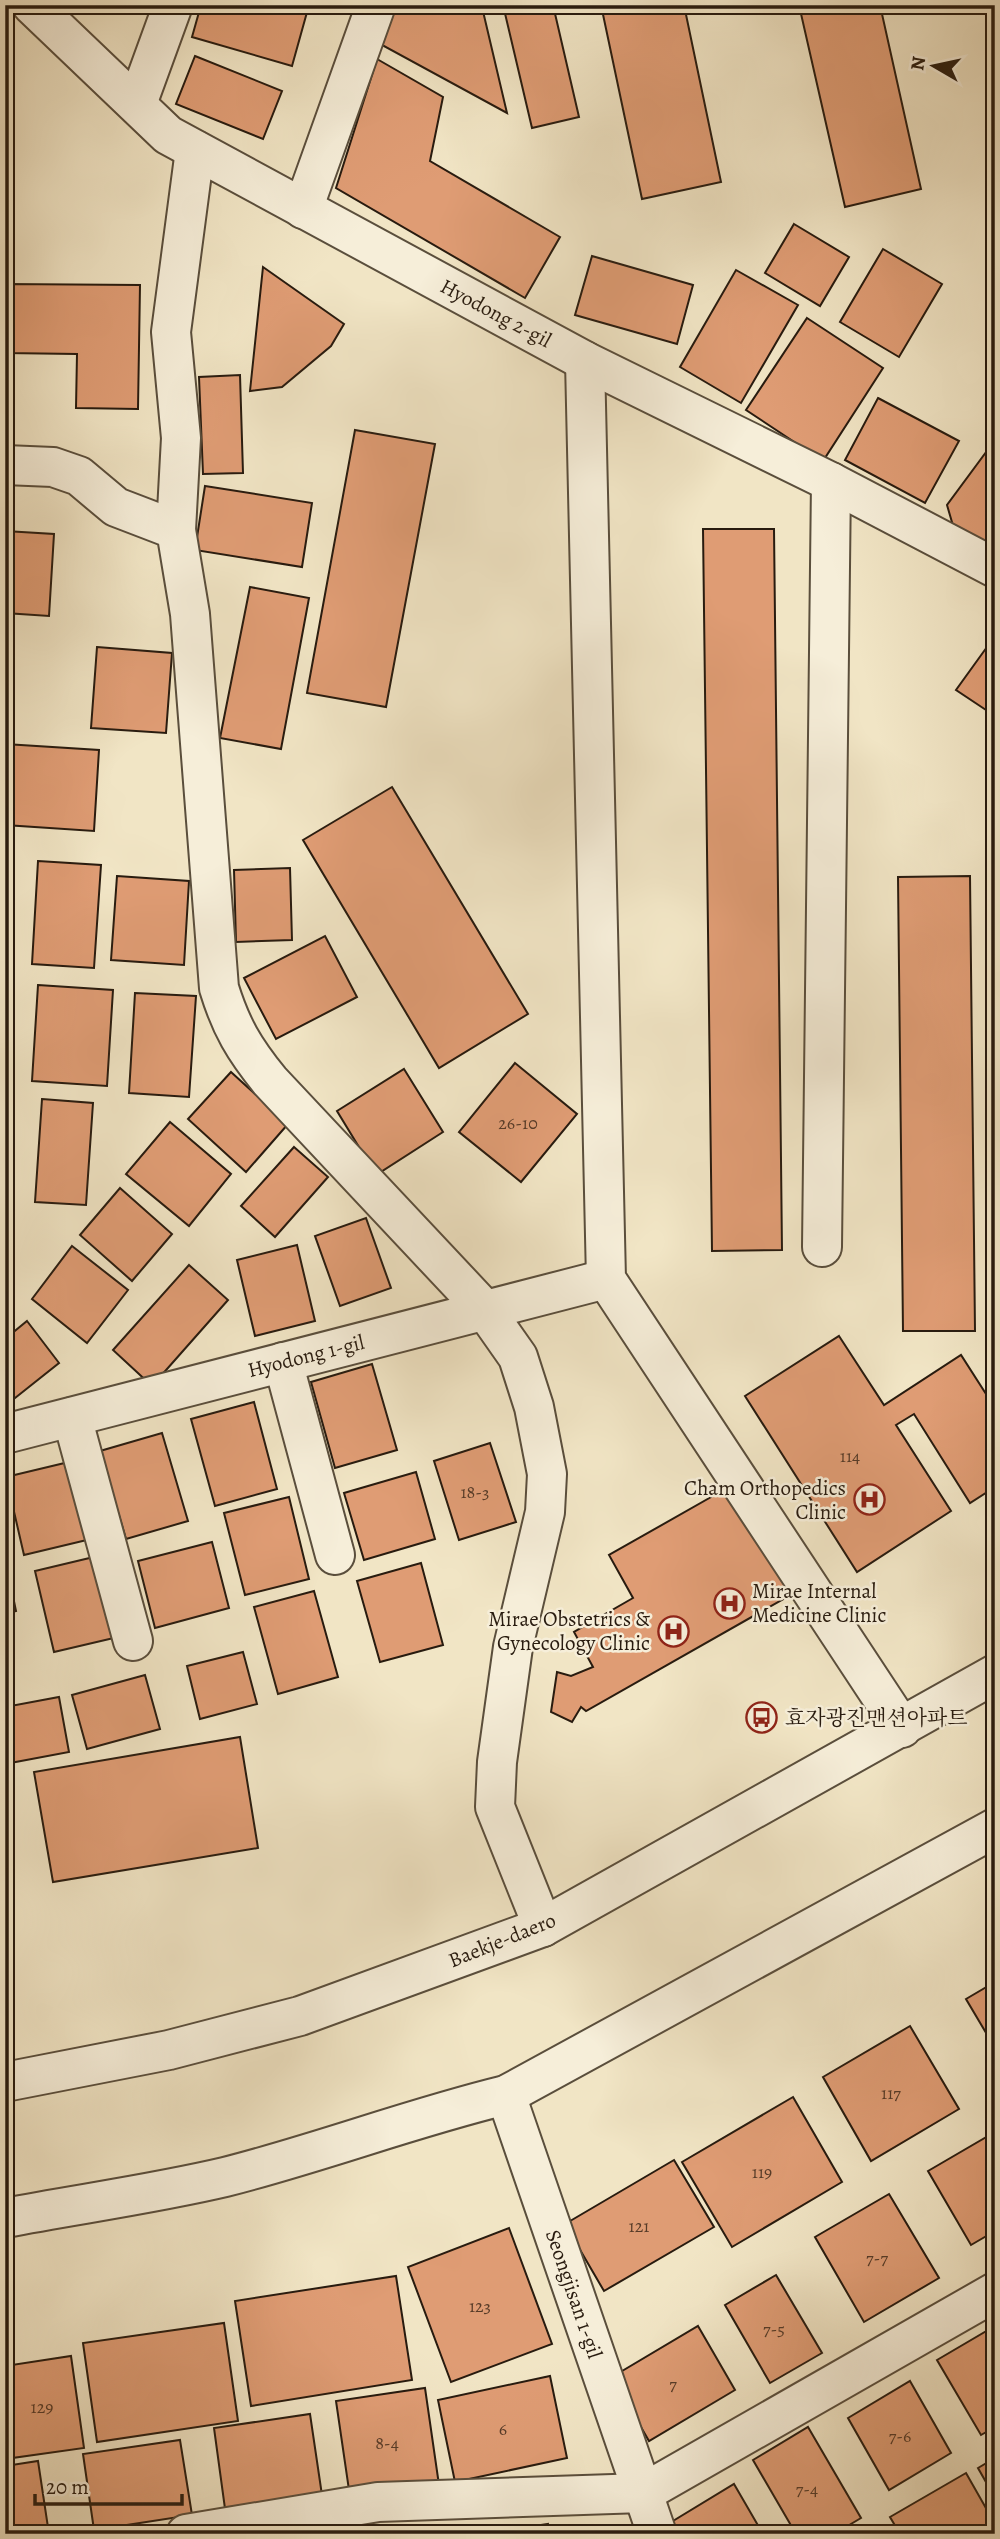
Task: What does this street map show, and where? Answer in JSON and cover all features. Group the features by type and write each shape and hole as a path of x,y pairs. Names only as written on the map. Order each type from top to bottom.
{"street":[{"name":"Hyodong 2-gil","path":"32,5 168,135 585,361 831,482 995,568"},
{"path":"136,104 173,5"},
{"path":"303,209 376,5"},
{"path":"195,150 172,332 181,438 176,530 192,627 219,988 228,1018 240,1044 278,1090 485,1310 518,1357 534,1407 547,1474 545,1512 513,1647 497,1762 495,1807 543,1927"},
{"path":"585,361 606,1279 902,1728"},
{"path":"5,465 53,467 79,476 116,507 176,530"},
{"path":"822,1247 831,482"},
{"name":"Hyodong 1-gil","path":"5,1434 606,1279"},
{"path":"283,1362 335,1555"},
{"path":"72,1417 133,1641"},
{"name":"Baekje-daero","path":"5,2082 169,2050 300,2016 543,1927 995,1674"},
{"path":"5,2218 223,2177 324,2149 452,2108 506,2095 995,1828"},
{"name":"Seongjisan 1-gil","path":"506,2095 657,2534"},
{"path":"186,2534 378,2502 643,2493 995,2292"}],"building":[{"path":"201,5 309,5 292,66 192,37"},
{"path":"393,5 482,7 507,113 382,45"},
{"path":"503,5 553,5 579,117 532,128"},
{"path":"601,5 684,5 721,182 642,199"},
{"path":"799,5 880,5 921,189 845,207"},
{"path":"986,5 995,5 995,47 987,48"},
{"path":"195,56 282,91 263,139 176,104"},
{"path":"377,59 443,97 430,161 560,237 525,298 336,188"},
{"path":"794,224 849,257 820,306 765,273"},
{"path":"883,249 942,284 899,357 840,322"},
{"path":"592,256 693,285 677,344 575,315"},
{"path":"263,267 344,324 331,346 282,387 250,391"},
{"path":"736,270 798,305 741,403 680,367"},
{"path":"5,284 140,285 138,409 76,408 77,354 5,353"},
{"path":"807,318 883,368 823,461 746,410"},
{"path":"240,375 243,473 203,474 199,377"},
{"path":"878,398 959,441 925,503 845,460"},
{"path":"355,430 435,444 386,707 307,693"},
{"path":"995,440 995,555 956,536 947,505"},
{"path":"205,486 312,503 302,567 195,550"},
{"path":"703,529 774,529 782,1250 712,1251"},
{"path":"5,531 54,534 49,616 5,613"},
{"path":"250,587 309,598 281,749 220,738"},
{"path":"992,640 995,642 995,716 956,690"},
{"path":"97,647 172,653 166,733 91,728"},
{"path":"5,744 99,750 94,831 5,825"},
{"path":"392,787 528,1014 439,1068 303,840"},
{"path":"38,861 101,865 94,968 32,964"},
{"path":"290,868 292,940 236,942 234,870"},
{"path":"117,876 189,881 184,965 111,960"},
{"path":"970,876 975,1331 903,1331 898,877"},
{"path":"325,936 357,997 276,1039 244,978"},
{"path":"5,940 11,941 6,1031 5,1031"},
{"path":"38,985 113,990 107,1086 32,1081"},
{"path":"135,993 196,996 189,1097 129,1093"},
{"path":"5,1051 8,1051 5,1092"},
{"path":"515,1063 577,1114 521,1182 459,1132"},
{"path":"404,1069 443,1132 376,1175 337,1111"},
{"path":"231,1072 288,1124 246,1172 188,1119"},
{"path":"42,1099 93,1103 86,1205 35,1202"},
{"path":"170,1122 231,1174 189,1226 126,1174"},
{"path":"294,1147 328,1177 275,1237 241,1206"},
{"path":"5,1162 13,1162 6,1249 5,1249"},
{"path":"120,1188 172,1234 132,1281 80,1235"},
{"path":"366,1218 391,1288 340,1306 315,1236"},
{"path":"297,1245 315,1321 255,1336 237,1260"},
{"path":"72,1246 128,1290 87,1343 32,1299"},
{"path":"189,1265 228,1300 152,1386 113,1350"},
{"path":"27,1321 59,1363 5,1406 5,1339"},
{"path":"839,1336 884,1405 961,1355 995,1408 995,1487 970,1503 914,1414 896,1425 951,1511 857,1572 745,1396"},
{"path":"372,1364 397,1450 335,1468 311,1382"},
{"path":"254,1402 277,1489 215,1506 191,1419"},
{"path":"162,1433 188,1521 126,1539 100,1451"},
{"path":"490,1443 516,1522 459,1540 434,1461"},
{"path":"73,1461 91,1539 24,1555 6,1477"},
{"path":"416,1472 435,1539 364,1560 344,1493"},
{"path":"734,1484 794,1593 586,1711 581,1707 572,1722 551,1712 557,1672 571,1676 593,1667 574,1632 633,1598 609,1555"},
{"path":"289,1497 309,1579 245,1595 224,1513"},
{"path":"212,1542 229,1608 155,1628 138,1561"},
{"path":"98,1556 118,1637 54,1652 35,1571"},
{"path":"5,1557 16,1611 5,1614"},
{"path":"421,1563 443,1645 380,1662 357,1581"},
{"path":"314,1591 338,1677 278,1694 254,1607"},
{"path":"243,1652 257,1704 200,1719 187,1666"},
{"path":"145,1675 160,1729 87,1749 72,1695"},
{"path":"59,1697 69,1752 5,1764 5,1707"},
{"path":"240,1737 258,1848 53,1882 34,1772"},
{"path":"995,1982 995,2048 966,1999"},
{"path":"910,2026 959,2109 871,2161 823,2077"},
{"path":"793,2097 842,2182 732,2247 682,2162"},
{"path":"995,2132 995,2231 971,2245 928,2171"},
{"path":"674,2160 714,2227 604,2291 565,2224"},
{"path":"889,2194 939,2278 864,2322 815,2237"},
{"path":"509,2228 552,2344 451,2382 408,2267"},
{"path":"776,2275 822,2353 770,2383 725,2305"},
{"path":"396,2276 412,2380 251,2406 235,2301"},
{"path":"224,2323 238,2421 97,2442 83,2343"},
{"path":"698,2326 735,2390 649,2441 612,2377"},
{"path":"995,2326 995,2427 981,2435 937,2360"},
{"path":"71,2356 84,2448 5,2459 5,2366"},
{"path":"550,2376 567,2458 455,2482 438,2400"},
{"path":"910,2381 951,2453 889,2490 848,2418"},
{"path":"425,2388 439,2485 350,2497 336,2401"},
{"path":"310,2414 323,2502 226,2516 214,2428"},
{"path":"808,2427 861,2518 834,2534 796,2534 753,2460"},
{"path":"180,2440 192,2515 94,2530 83,2454"},
{"path":"995,2458 995,2498 978,2468"},
{"path":"38,2461 49,2534 5,2534 5,2466"},
{"path":"966,2473 995,2524 995,2534 900,2534 890,2517"},
{"path":"734,2484 763,2534 674,2534 668,2524"},
{"path":"548,2524 549,2534 482,2534"}],"place":[{"name":"Cham Orthopedics Clinic","path":"869,1500"},
{"name":"Mirae Internal Medicine Clinic","path":"729,1603"},
{"name":"Mirae Obstetrics & Gynecology Clinic","path":"673,1631"},
{"name":"효자광진맨션아파트","path":"762,1718"}]}
